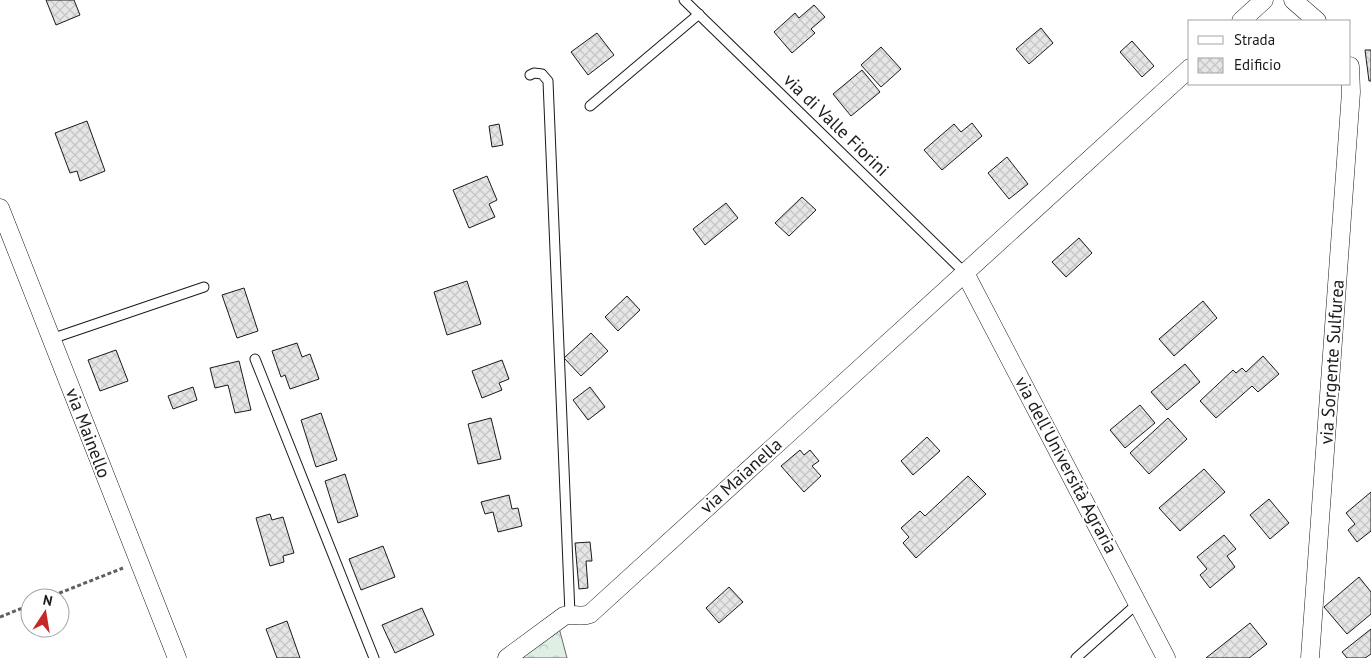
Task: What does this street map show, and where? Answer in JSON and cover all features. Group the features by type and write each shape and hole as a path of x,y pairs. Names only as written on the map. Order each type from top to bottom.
{"street":[{"path":"1242,20 1264,0"},
{"path":"1293,0 1315,20"},
{"name":"via Maianella","path":"507,658 564,616 570,614 580,616 590,614 1188,70"},
{"name":"via Sorgente Sulfurea","path":"1310,658 1351,85"},
{"name":"via Mainello","path":"0,208 177,658"},
{"name":"via dell'Università Agraria","path":"965,273 1166,658"}],"lane":[{"name":"via di Valle Fiorini","path":"684,0 965,273"},
{"path":"590,106 699,14"},
{"path":"530,75 534,73 542,74 548,81 570,614"},
{"path":"51,339 204,287"},
{"path":"255,359 374,658"},
{"path":"1076,658 1138,603"}],"path":[{"path":"70,589 139,562"},
{"path":"0,616 20,609"}],"green space":[{"path":"558,624 567,658 515,658"}],"building":[{"path":"46,0 74,0 80,15 56,25"},
{"path":"814,5 825,17 811,29 815,33 792,53 774,32 795,13 799,18"},
{"path":"1041,28 1053,43 1029,64 1016,49"},
{"path":"597,33 614,55 588,75 571,52"},
{"path":"1132,41 1154,66 1142,77 1120,52"},
{"path":"881,47 901,69 881,87 861,65"},
{"path":"1365,50 1371,50 1371,81 1369,81"},
{"path":"862,70 880,92 851,116 833,94"},
{"path":"87,121 105,171 80,181 77,171 70,173 55,133"},
{"path":"972,123 982,136 942,170 924,150 954,124 961,132"},
{"path":"499,124 503,145 492,147 489,126"},
{"path":"1007,157 1028,184 1009,199 988,173"},
{"path":"487,176 497,200 489,204 495,217 469,228 453,190"},
{"path":"802,197 816,210 789,236 775,223"},
{"path":"726,203 738,218 705,245 693,229"},
{"path":"1079,238 1092,253 1066,277 1052,262"},
{"path":"467,281 481,324 447,335 434,292"},
{"path":"244,288 258,331 237,338 222,295"},
{"path":"627,296 640,310 618,331 605,317"},
{"path":"1203,301 1217,318 1174,356 1159,339"},
{"path":"591,333 608,351 581,376 564,358"},
{"path":"297,343 302,357 310,354 319,379 290,389 285,375 281,377 272,351"},
{"path":"116,350 128,381 100,391 88,360"},
{"path":"1263,356 1279,374 1258,392 1252,386 1216,418 1200,401 1233,370 1236,373 1242,368 1246,372"},
{"path":"502,360 509,379 499,383 502,390 482,398 472,371"},
{"path":"239,361 251,410 235,413 228,385 215,388 210,368"},
{"path":"1185,364 1200,382 1167,410 1151,392"},
{"path":"193,387 197,400 173,409 168,396"},
{"path":"590,387 605,407 588,420 573,400"},
{"path":"1140,405 1155,423 1125,448 1110,430"},
{"path":"321,413 337,460 316,467 301,420"},
{"path":"491,418 501,459 478,464 468,424"},
{"path":"1168,418 1187,439 1149,474 1130,453"},
{"path":"927,437 940,451 913,475 901,461"},
{"path":"800,450 804,455 810,450 819,461 812,466 821,476 804,492 781,466"},
{"path":"1204,469 1225,492 1180,531 1159,508"},
{"path":"345,474 358,516 338,523 325,481"},
{"path":"968,476 986,494 916,558 903,543 909,537 901,528 920,511 925,516"},
{"path":"1371,492 1371,531 1357,542 1348,530 1355,524 1346,513"},
{"path":"509,495 512,509 518,508 522,526 498,532 493,512 485,514 481,502"},
{"path":"1269,499 1289,523 1270,539 1250,515"},
{"path":"270,514 272,520 283,517 294,553 283,556 284,562 270,566 256,518"},
{"path":"1224,535 1236,549 1227,556 1235,567 1210,588 1200,575 1207,569 1197,557"},
{"path":"590,542 592,561 586,561 588,588 579,589 575,543"},
{"path":"383,546 395,577 361,590 349,559"},
{"path":"1359,577 1371,592 1371,614 1347,634 1324,607"},
{"path":"729,587 743,602 719,623 706,608"},
{"path":"422,608 434,635 395,653 382,625"},
{"path":"287,621 300,658 277,658 266,629"},
{"path":"1250,623 1267,644 1249,658 1206,658"},
{"path":"1371,629 1371,654 1365,658 1347,658 1342,652"}]}
